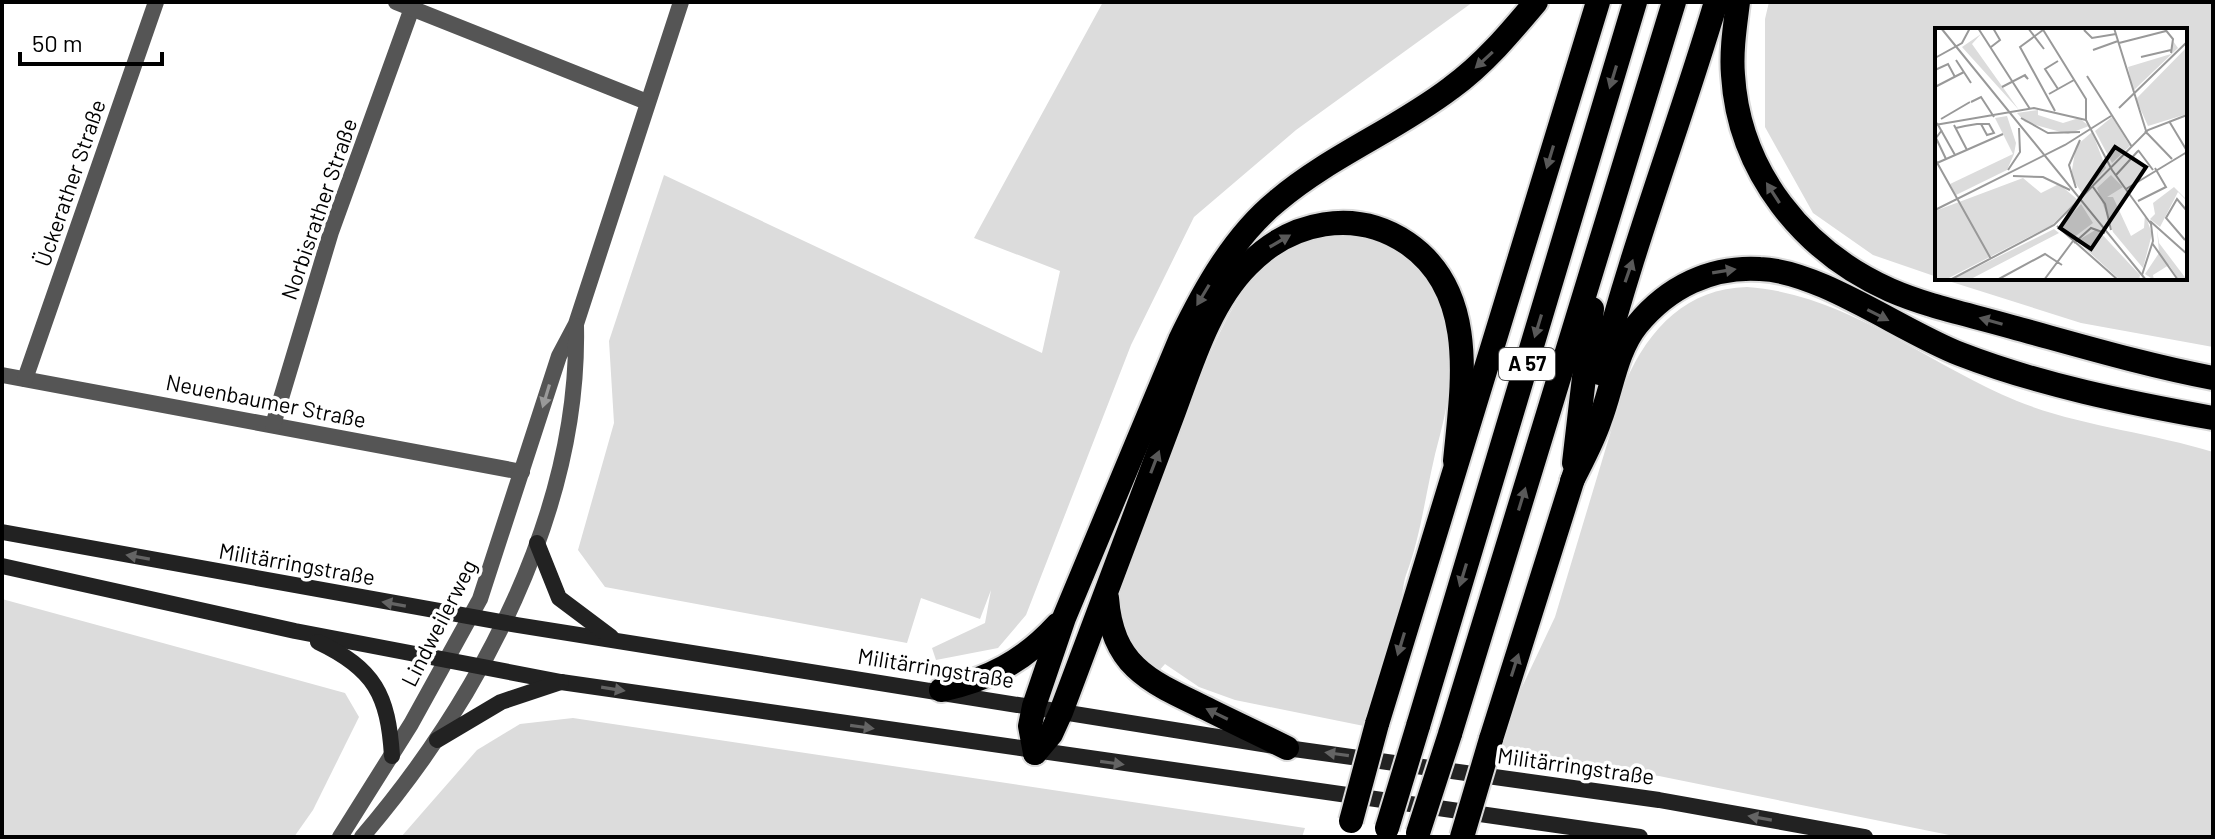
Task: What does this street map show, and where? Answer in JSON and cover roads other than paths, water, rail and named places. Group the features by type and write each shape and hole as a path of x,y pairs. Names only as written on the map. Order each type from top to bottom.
{"highway":[{"path":"1035,753 1030,726 1034,706 1064,618 1180,340 1199,299 1220,267 1274,202 1451,88 1499,45 1536,2"},
{"path":"1348,829 1455,461 1598,2"},
{"name":"A 57","path":"1386,832 1635,2"},
{"name":"A 57","path":"1417,835 1674,2"},
{"path":"1462,837 1572,481 1618,303 1676,134 1716,2"},
{"path":"1738,2 1733,73 1742,128 1763,178 1784,210 1830,255 1887,288 1917,300 2213,378"},
{"path":"1035,753 1051,734 1061,712 1199,348 1219,304 1246,266 1263,251 1287,236 1317,225 1356,222 1382,229 1420,252 1439,275 1461,334 1463,373 1455,461"},
{"path":"1572,481 1599,251"},
{"path":"1572,481 1600,423 1622,350 1638,323 1684,285 1715,272 1730,270 1763,269 1794,276 1959,354 2032,378 2202,416 2213,429"},
{"path":"1107,593 1109,621 1118,645 1145,678 1287,748"},
{"path":"941,690 964,685 1012,665 1034,650 1064,618"}],"main road":[{"name":"Militärringstraße","path":"2,532 504,623 941,690 1287,748 1645,798 1865,837"},
{"path":"537,543 559,598 616,640"},
{"path":"2,566 295,631 561,682 1035,753 1543,820 1640,837"},
{"path":"295,631 344,654 373,679 390,723 392,756"},
{"path":"437,740 501,702 561,682"}],"street":[{"name":"Ückerather Straße","path":"25,379 156,2"},
{"path":"396,2 647,102"},
{"name":"Lindweilerweg","path":"340,837 392,756 447,660 471,617 494,563 559,356 576,324 681,2"},
{"name":"Norbisrather Straße","path":"273,425 331,232 412,8"},
{"name":"Lindweilerweg","path":"362,837 437,740 504,623 537,543 568,416 577,361 576,324"},
{"name":"Neuenbaumer Straße","path":"2,375 522,472"}]}
